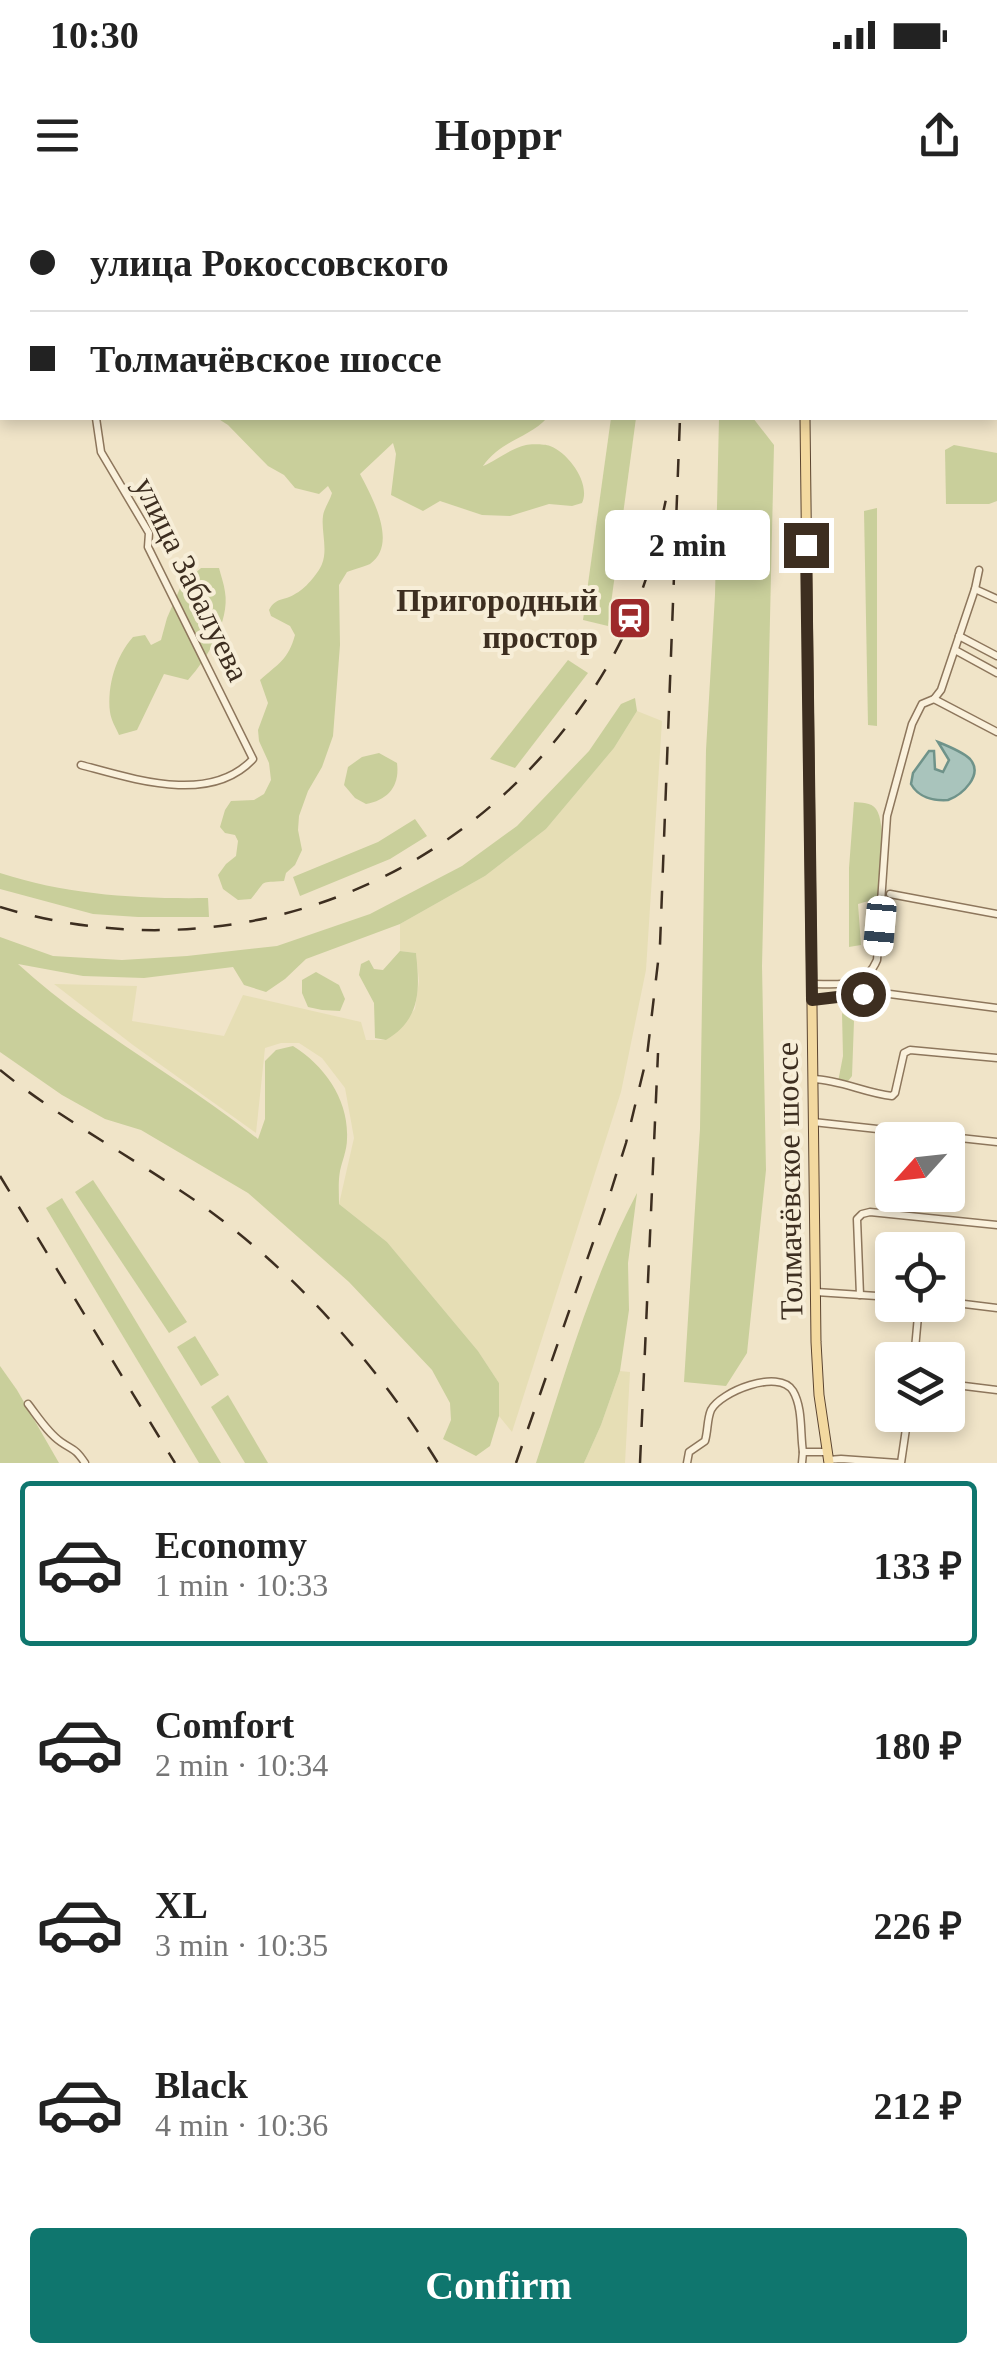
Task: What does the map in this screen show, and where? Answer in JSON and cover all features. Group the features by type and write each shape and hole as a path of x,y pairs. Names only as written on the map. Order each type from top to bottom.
{"main road":[{"name":"Толмачёвское шоссе","path":"805,420 816,1292 819,1395 828,1458"}],"street":[{"name":"улица Забалуева","path":"81,765 178,785 226,779 253,759 148,547 149,533 101,452 96,420"},
{"path":"812,984 862,980 877,960 887,816 912,724 922,704 934,699 941,690 979,570"},
{"path":"975,588 997,599"},
{"path":"960,636 997,656"},
{"path":"954,650 997,673"},
{"path":"934,699 997,732"},
{"path":"890,894 997,914"},
{"path":"812,1000 882,993 997,1008"},
{"path":"813,1079 892,1096 904,1053 910,1050 997,1058"},
{"path":"814,1122 997,1142"},
{"path":"860,1295 857,1219 862,1214 997,1225"},
{"path":"816,1292 875,1295"},
{"path":"965,1304 997,1308"},
{"path":"687,1463 689,1452 704,1441 711,1410 742,1387 777,1381 794,1392 800,1414 802,1463"},
{"path":"965,1386 997,1390"},
{"path":"28,1404 60,1442 76,1450 85,1463"},
{"path":"804,1452 828,1458 899,1463 905,1432"}],"shaded area":[{"path":"637,711 662,721 646,970 621,1092 512,1432 499,1416 499,1383 478,1351 387,1242 339,1204 354,1138 345,1088 322,1058 299,1043 265,1048 256,1133 54,984 137,986 132,1021 224,1036 243,995 361,1022 366,1040 386,1040 415,1009 419,981 416,953 400,951 400,924 485,876 546,829 614,748"},
{"path":"620,1371 630,1372 625,1463 584,1463 601,1425"}],"green space":[{"path":"220,420 544,420 498,450 483,466 520,447 550,446 576,470 584,495 582,503 572,506 549,504 510,516 482,515 440,501 423,511 391,495 396,454 393,443 360,474 380,519 382,544 370,564 347,572 339,585 340,645 333,736 299,816 302,850 284,881 264,883 251,899 238,900 223,889 218,875 236,856 238,841 220,827 231,801 254,800 264,794 271,780 269,763 259,741 258,730 268,703 260,680 286,656 295,635 290,626 271,616 269,610 277,601 302,589 320,568 324,558 323,516 332,493 328,486 319,494 295,488"},
{"path":"611,420 636,420 608,626 583,620"},
{"path":"719,420 755,420 774,445 762,966 766,1170 747,1353 726,1386 684,1382 700,1129 706,750"},
{"path":"954,445 997,453 997,501 946,504 945,450"},
{"path":"877,508 877,726 868,725 864,511"},
{"path":"201,568 219,568 225,589 224,615 216,639 188,680 164,674 137,730 119,735 109,702 117,662 133,637 145,635 151,645 161,640 181,586"},
{"path":"568,660 588,673 515,768 490,759"},
{"path":"635,698 637,711 614,748 546,829 485,876 400,924 306,959 266,992 244,985 233,967 144,978 83,976 18,964 75,1011 258,1139 265,1119 265,1061 276,1050 293,1046 315,1063 333,1085 347,1125 339,1204 387,1242 478,1351 499,1383 499,1416 490,1446 476,1456 443,1439 451,1420 450,1403 432,1370 349,1282 248,1193 141,1130 105,1119 62,1095 0,1052 0,937 53,956 122,960 187,956 277,946 370,914 462,866 517,826 589,751 621,704"},
{"path":"379,753 397,763 397,779 386,795 366,804 344,785 348,767 362,757"},
{"path":"854,802 876,809 882,852 879,898 858,904 861,945 849,947 849,868"},
{"path":"415,819 427,836 390,859 300,896 293,877 378,842"},
{"path":"0,873 103,894 208,898 209,917 93,914 0,889"},
{"path":"400,951 416,953 416,1002 398,1032 386,1040 375,1038 374,1003 359,975 361,964 369,960 374,969 383,970"},
{"path":"316,972 339,985 345,999 340,1011 308,1007 302,980"},
{"path":"842,1013 854,1021 852,1076 845,1085 838,1082 843,1056"},
{"path":"93,1180 187,1322 169,1333 75,1192"},
{"path":"637,1193 628,1263 629,1310 620,1371 601,1425 584,1463 536,1463 593,1292"},
{"path":"62,1198 221,1463 199,1463 46,1208"},
{"path":"195,1336 219,1375 201,1386 177,1347"},
{"path":"0,1366 17,1390 59,1463 0,1463"},
{"path":"228,1395 268,1463 245,1463 211,1407"}],"water":[{"path":"938,742 963,754 974,765 970,784 948,800 926,797 911,784 913,773 929,751 934,751 935,769 943,772 949,760"}],"railway":[{"path":"516,1463 611,1191 647,1056 660,945 680,420"},
{"path":"0,907 78,925 157,930 234,924 309,907 380,878 447,840 509,790 563,731 596,685 638,601 666,499"},
{"path":"640,1463 658,1053"},
{"path":"0,1070 203,1206 271,1261 361,1356 438,1463"},
{"path":"0,1176 175,1463"}],"place":[{"name":"Пригородный простор","path":"630,618"}],"route":[{"path":"806,545 812,1000 863,994"}]}
